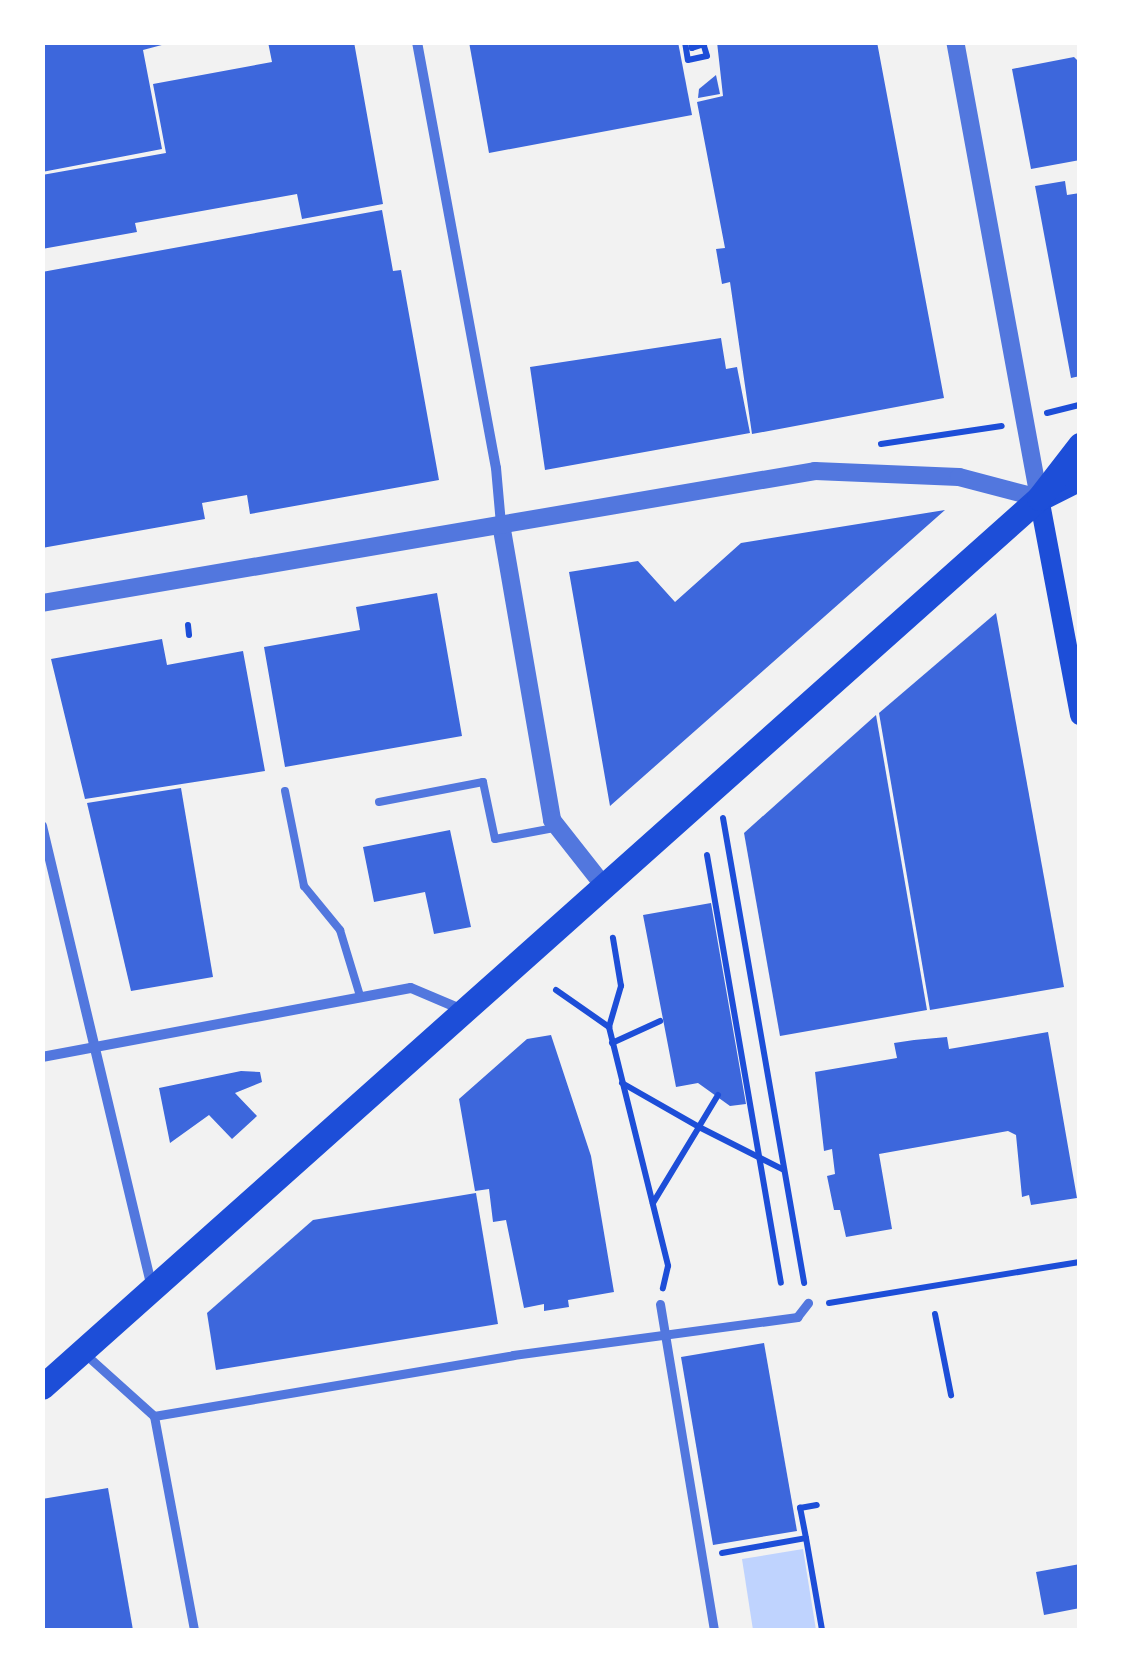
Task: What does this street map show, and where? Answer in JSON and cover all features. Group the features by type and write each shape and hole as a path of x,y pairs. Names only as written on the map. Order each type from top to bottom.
{"main road":[{"path":"42,1387 1039,498 1080,445"},
{"path":"1039,498 1080,478"},
{"path":"1039,498 1080,714"}],"street":[{"path":"417,42 496,468 501,524 554,828 604,886"},
{"path":"42,603 815,472 959,477 1039,498 955,42"},
{"path":"42,826 152,1290"},
{"path":"42,1056 412,988 464,1010"},
{"path":"154,1416 513,1355 797,1317 808,1303"},
{"path":"660,1304 714,1630"},
{"path":"83,1352 154,1416 194,1630"}],"lane":[{"path":"380,802 483,782 496,840 554,828"},
{"path":"285,792 304,886 340,930 360,996"}],"path":[{"path":"688,42 688,60 706,56 704,44"},
{"path":"1062,409 1080,404"},
{"path":"876,445 980,433"},
{"path":"188,625 190,634"},
{"path":"726,838 808,1303 1080,1262"},
{"path":"707,855 781,1284"},
{"path":"614,938 620,986 609,1027 668,1266 660,1304"},
{"path":"556,990 609,1027"},
{"path":"612,1043 660,1021"},
{"path":"621,1082 784,1170"},
{"path":"652,1204 718,1095"},
{"path":"935,1314 951,1395"},
{"path":"817,1505 800,1508 822,1630"},
{"path":"702,1556 806,1538"}],"water":[{"path":"803,1549 816,1630 753,1630 742,1559"}],"building":[{"path":"42,42 173,42 143,50 162,149 42,172"},
{"path":"268,42 354,42 383,204 302,219 297,194 135,223 137,232 42,249 42,175 166,153 153,84 272,62"},
{"path":"469,42 678,42 692,115 489,153"},
{"path":"717,42 877,42 944,398 752,434 730,282 722,284 716,249 725,248 697,102 723,96"},
{"path":"1074,57 1080,63 1080,160 1031,169 1012,69"},
{"path":"716,75 720,94 698,98 699,89"},
{"path":"1065,181 1067,195 1080,193 1080,376 1071,378 1035,186"},
{"path":"382,210 393,271 401,270 439,480 250,514 247,495 202,503 205,519 42,548 42,272"},
{"path":"721,338 726,369 737,367 750,433 545,470 530,367"},
{"path":"945,510 610,806 569,572 638,561 675,602 741,543"},
{"path":"437,593 462,736 285,767 264,647 360,630 356,607"},
{"path":"996,613 1064,987 930,1010 879,713"},
{"path":"162,639 167,665 243,651 265,771 85,799 51,659"},
{"path":"876,715 927,1010 780,1036 744,833"},
{"path":"181,788 213,977 131,991 87,803"},
{"path":"450,830 471,927 434,934 425,892 374,902 363,847"},
{"path":"711,903 746,1104 730,1106 698,1083 676,1087 643,915"},
{"path":"1048,1032 1077,1198 1031,1205 1029,1195 1022,1197 1016,1135 1008,1131 879,1154 892,1229 846,1237 840,1210 834,1210 827,1176 835,1174 832,1149 824,1151 815,1072 897,1058 894,1043 947,1037 949,1049"},
{"path":"551,1035 591,1156 614,1292 568,1300 569,1307 544,1311 544,1304 524,1308 506,1220 493,1222 489,1189 475,1191 459,1099 527,1039"},
{"path":"241,1071 260,1072 262,1082 235,1093 257,1116 232,1139 209,1115 170,1143 159,1088"},
{"path":"476,1193 498,1324 216,1370 207,1313 313,1220"},
{"path":"764,1343 797,1531 713,1545 681,1357"},
{"path":"108,1488 133,1630 42,1630 42,1499"},
{"path":"1080,1564 1080,1608 1044,1615 1036,1572"}]}
